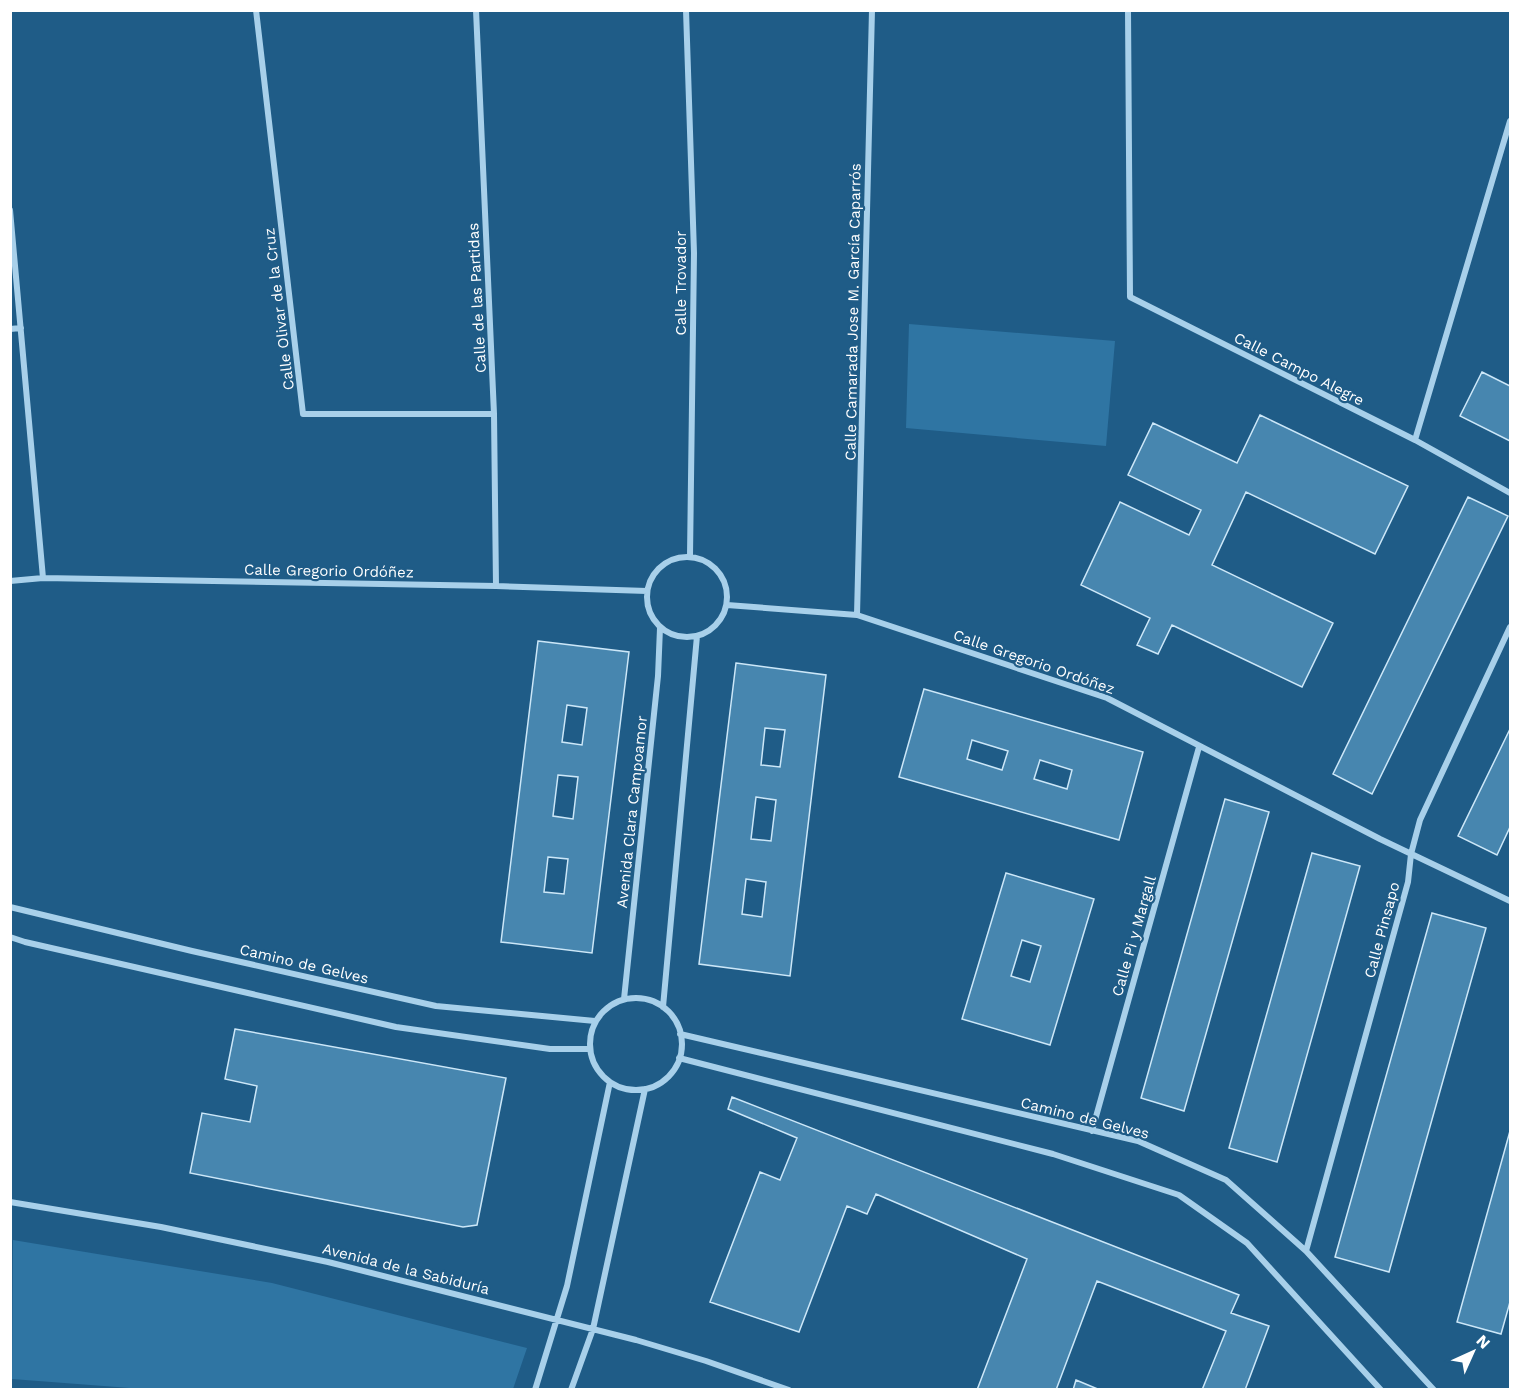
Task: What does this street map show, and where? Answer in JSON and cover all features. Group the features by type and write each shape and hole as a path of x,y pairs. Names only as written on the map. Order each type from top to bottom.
{"street":[{"name":"Calle Olivar de la Cruz","path":"256,10 303,414 495,414"},
{"name":"Calle de las Partidas","path":"476,10 495,414 495,586"},
{"name":"Calle Trovador","path":"686,10 694,253 690,556"},
{"name":"Calle Camarada Jose M. García Caparrós","path":"857,615 872,10"},
{"name":"Calle Campo Alegre","path":"1128,10 1130,297 1415,440"},
{"path":"1510,121 1415,440 1510,493"},
{"path":"10,210 42,578"},
{"path":"10,329 21,328"},
{"path":"690,556 715,567 728,591 727,605 717,625 708,632 697,636 671,635 660,628 648,604 647,591 657,569 678,557 690,556"},
{"name":"Calle Gregorio Ordóñez","path":"10,581 42,578 647,591"},
{"name":"Calle Gregorio Ordóñez","path":"727,605 857,615 1107,698 1411,854 1510,901"},
{"name":"Calle Pinsapo","path":"1306,1251 1408,882 1411,854 1420,820 1510,627"},
{"name":"Avenida Clara Campoamor","path":"624,999 658,676 660,628"},
{"path":"663,1007 697,636"},
{"name":"Calle Pi y Margall","path":"1092,1131 1199,747"},
{"name":"Camino de Gelves","path":"10,908 436,1005 595,1022"},
{"path":"10,937 396,1027 550,1049 590,1048"},
{"path":"638,998 652,1001 663,1007 674,1019 680,1034 679,1058 674,1069 666,1078 645,1089 631,1089 610,1082 594,1064 590,1048 590,1035 595,1022 604,1011 624,999 638,998"},
{"name":"Camino de Gelves","path":"680,1034 1138,1141 1226,1180 1306,1251 1434,1389"},
{"path":"679,1058 753,1075 1053,1154 1179,1195 1247,1243 1381,1389"},
{"path":"534,1389 567,1286 610,1082"},
{"path":"571,1389 593,1329 645,1089"},
{"name":"Avenida de la Sabiduría","path":"10,1202 160,1227 316,1260 558,1319 706,1361 789,1389"}],"shaded area":[{"path":"909,324 1115,341 1106,446 906,428"},
{"path":"13,1240 272,1283 527,1348 513,1389 156,1390 12,1379"}],"building":[{"path":"1482,372 1510,386 1510,441 1460,416"},
{"path":"1260,415 1408,486 1375,554 1246,492 1212,565 1333,623 1302,687 1172,625 1158,654 1137,645 1150,618 1081,585 1120,502 1189,535 1201,510 1128,475 1153,423 1237,463"},
{"path":"1468,497 1508,516 1372,794 1333,774"},
{"path":"538,641 629,652 592,953 501,942","holes":["567,705 587,708 582,745 562,742","558,775 578,777 573,819 553,816","548,857 568,859 564,894 544,892"]},
{"path":"736,663 826,675 790,976 699,964","holes":["765,728 785,730 780,767 761,765","756,797 776,800 771,841 751,839","746,879 766,882 762,917 742,914"]},
{"path":"924,689 1143,752 1119,840 899,777","holes":["972,740 1008,751 1002,770 967,759","1040,760 1072,770 1067,789 1034,779"]},
{"path":"1510,729 1510,827 1497,855 1458,836"},
{"path":"1225,799 1269,812 1184,1111 1141,1098"},
{"path":"1312,853 1360,866 1277,1162 1229,1148"},
{"path":"1006,873 1094,899 1050,1045 962,1019","holes":["1022,940 1041,946 1030,982 1011,976"]},
{"path":"1432,913 1486,928 1389,1272 1335,1257"},
{"path":"235,1029 506,1078 477,1225 463,1227 190,1173 202,1113 250,1122 257,1086 225,1079"},
{"path":"732,1097 1239,1295 1231,1313 1269,1326 1245,1390 1202,1390 1226,1331 1097,1281 1056,1390 977,1390 1027,1259 876,1194 867,1214 847,1206 799,1332 710,1302 760,1172 780,1180 797,1138 728,1109"},
{"path":"1510,1131 1510,1302 1501,1334 1457,1322"},
{"path":"1076,1380 1100,1390 1073,1390"}]}
